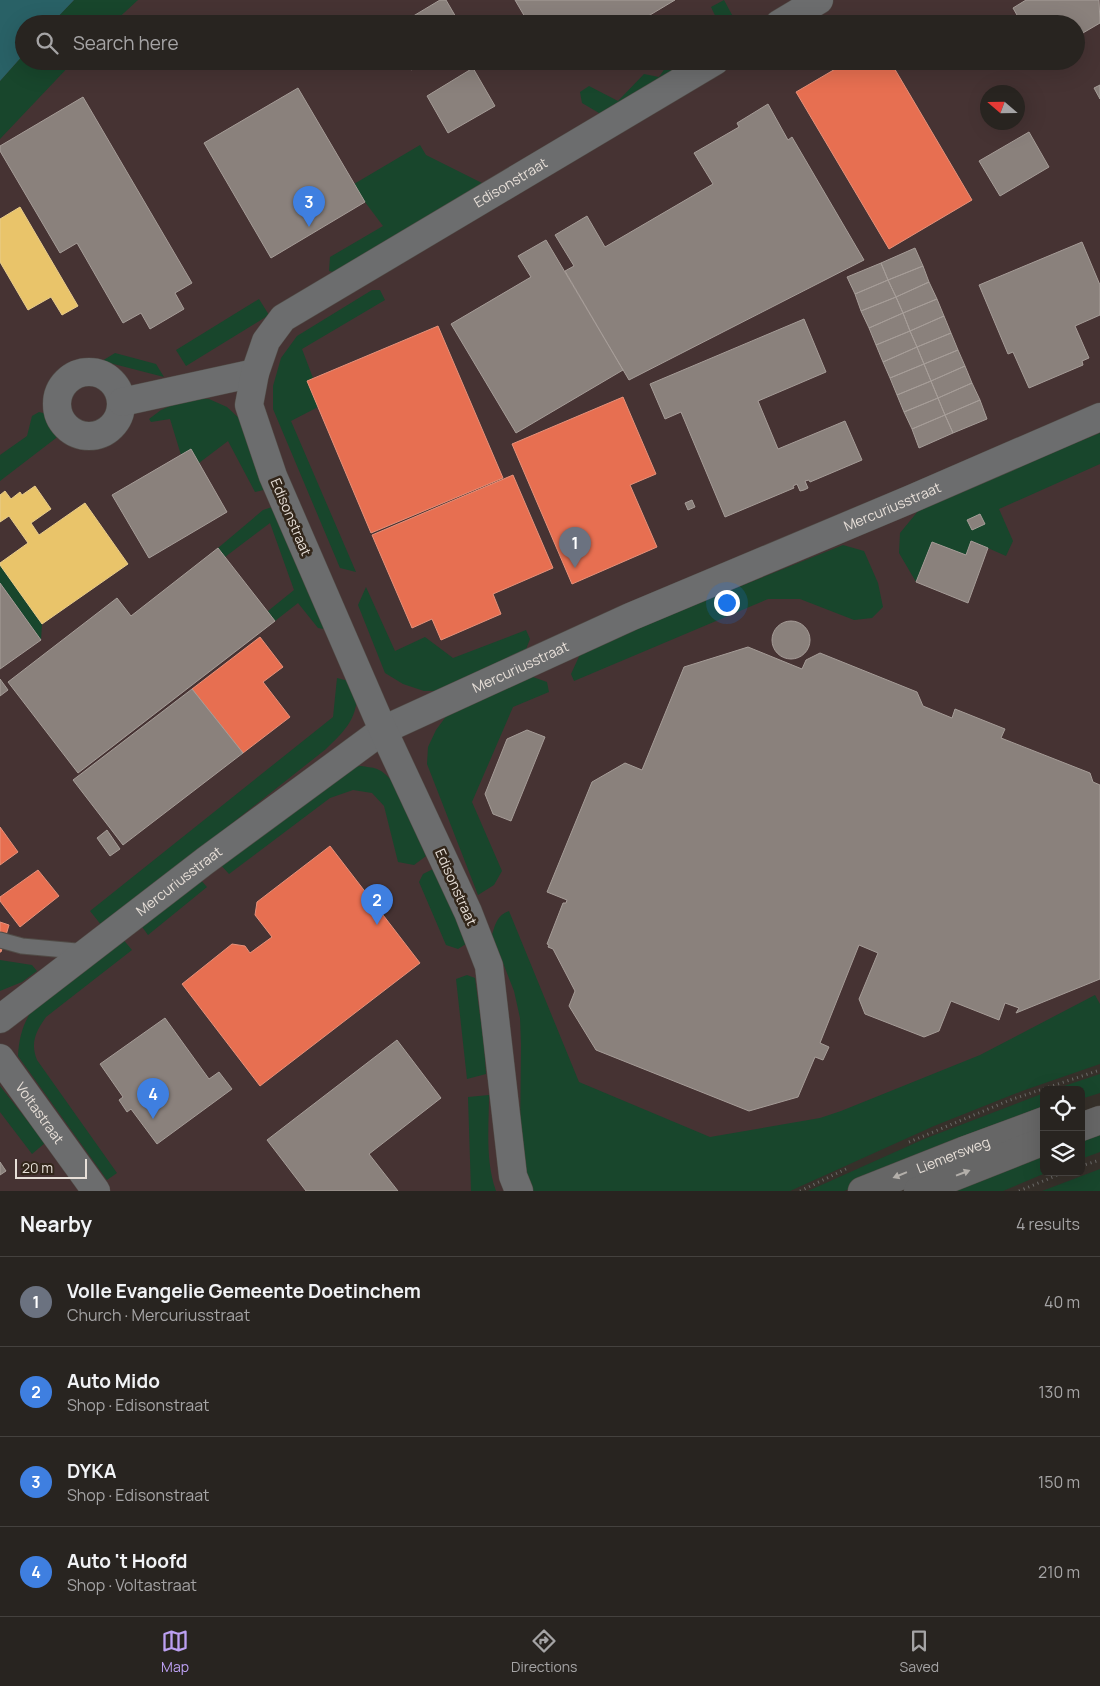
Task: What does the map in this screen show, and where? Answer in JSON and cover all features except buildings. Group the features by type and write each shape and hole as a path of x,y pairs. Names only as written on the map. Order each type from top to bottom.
{"main road":[{"path":"1085,1107 1100,1101"},
{"path":"1085,1126 1100,1120"},
{"name":"Liemersweg","path":"862,1191 963,1150 1040,1122"},
{"name":"Liemersweg","path":"918,1191 1040,1144"}],"street":[{"path":"793,15 819,0"},
{"name":"Edisonstraat","path":"520,1191 513,1176 489,966 468,912 383,730 273,476 249,404 255,373 266,341 283,318 700,70"},
{"path":"122,402 255,373"},
{"name":"Mercuriusstraat","path":"0,1019 205,862 383,730 630,617 1100,417"},
{"name":"Voltastraat","path":"0,1058 96,1191"}],"lane":[{"path":"0,940 22,946 88,953"}],"path":[{"path":"1085,1165 1100,1160"},
{"path":"1018,1191 1055,1176"}],"shaded area":[{"path":"0,0 1100,0 1100,1046 546,1191 0,1191"}],"green space":[{"path":"74,0 138,0 122,15 60,15"},
{"path":"724,0 732,15 715,15 711,7"},
{"path":"15,64 15,70 65,70 0,139 0,81"},
{"path":"664,70 687,70 604,116 582,103 580,92 589,86 618,101 644,74 659,77"},
{"path":"420,145 426,155 488,186 342,274 329,271 330,257 383,226 354,184"},
{"path":"372,290 380,290 385,300 302,349 313,378 307,382 318,407 291,421 356,572 340,568 273,409 273,386 281,358 297,336"},
{"path":"259,299 269,315 186,366 176,350"},
{"path":"115,353 156,364 164,377 102,361"},
{"path":"188,398 209,399 227,407 242,421 268,489 255,492 228,441 199,463 191,449 181,455 170,419 151,422 149,419 161,410"},
{"path":"39,412 47,414 53,430 60,435 0,481 0,455 27,436 32,416"},
{"path":"1100,433 1100,464 999,509 1013,541 1006,556 972,541 966,555 932,542 916,582 899,553 900,533 923,505"},
{"path":"275,506 324,629 318,628 298,603 275,621 268,611 294,590 270,523 225,557 218,548 263,510"},
{"path":"843,545 864,551 878,583 883,607 872,618 854,620 800,599 768,599 574,681 571,674 582,650"},
{"path":"0,565 42,624 41,640 0,583"},
{"path":"366,587 395,651 425,637 453,658 526,630 530,639 525,652 436,691 424,691 403,684 385,673 358,605"},
{"path":"530,676 547,682 549,692 513,707 472,802 502,871 494,885 478,895 427,764 428,747 436,730 447,715"},
{"path":"337,678 357,683 354,713 341,734 326,749 102,926 90,911 333,717"},
{"path":"361,766 377,769 386,775 394,783 401,795 426,856 414,865 398,862 384,806 372,793 353,790 330,798 229,874 218,862 344,768"},
{"path":"433,869 469,942 458,949 446,945 419,882 423,874"},
{"path":"198,877 207,887 148,935 140,924"},
{"path":"509,911 579,1082 710,1137 820,1118 841,1111 980,1055 1095,995 1100,1004 1100,1064 1022,1091 934,1126 790,1191 531,1191 524,1173 520,1146 520,1018 514,991 492,935 499,918"},
{"path":"122,938 132,950 46,1017 39,1027 34,1043 37,1060 117,1173 107,1180 18,1056 22,1031 33,1008"},
{"path":"0,960 32,965 37,971 22,982 0,991"},
{"path":"467,975 475,978 486,1074 467,1079 456,979"},
{"path":"1100,1074 1100,1093 1085,1098 1085,1086 1064,1086"},
{"path":"0,1086 45,1143 32,1154 0,1112"},
{"path":"489,1095 489,1156 496,1191 471,1191 468,1097"},
{"path":"1040,1095 1040,1113 958,1143 844,1191 808,1191 924,1139"},
{"path":"1100,1129 1100,1152 1085,1158 1085,1135"},
{"path":"1040,1152 1040,1175 1003,1191 943,1191"},
{"path":"1100,1169 1100,1191 1042,1191 1085,1176"}],"water":[{"path":"0,0 74,0 60,15 15,15 15,64 0,81"}],"place":[{"name":"DYKA","path":"309,227"},
{"name":"Volle Evangelie Gemeente Doetinchem","path":"575,568"},
{"name":"Auto Mido","path":"377,925"},
{"name":"Auto 't Hoofd","path":"153,1119"}]}
